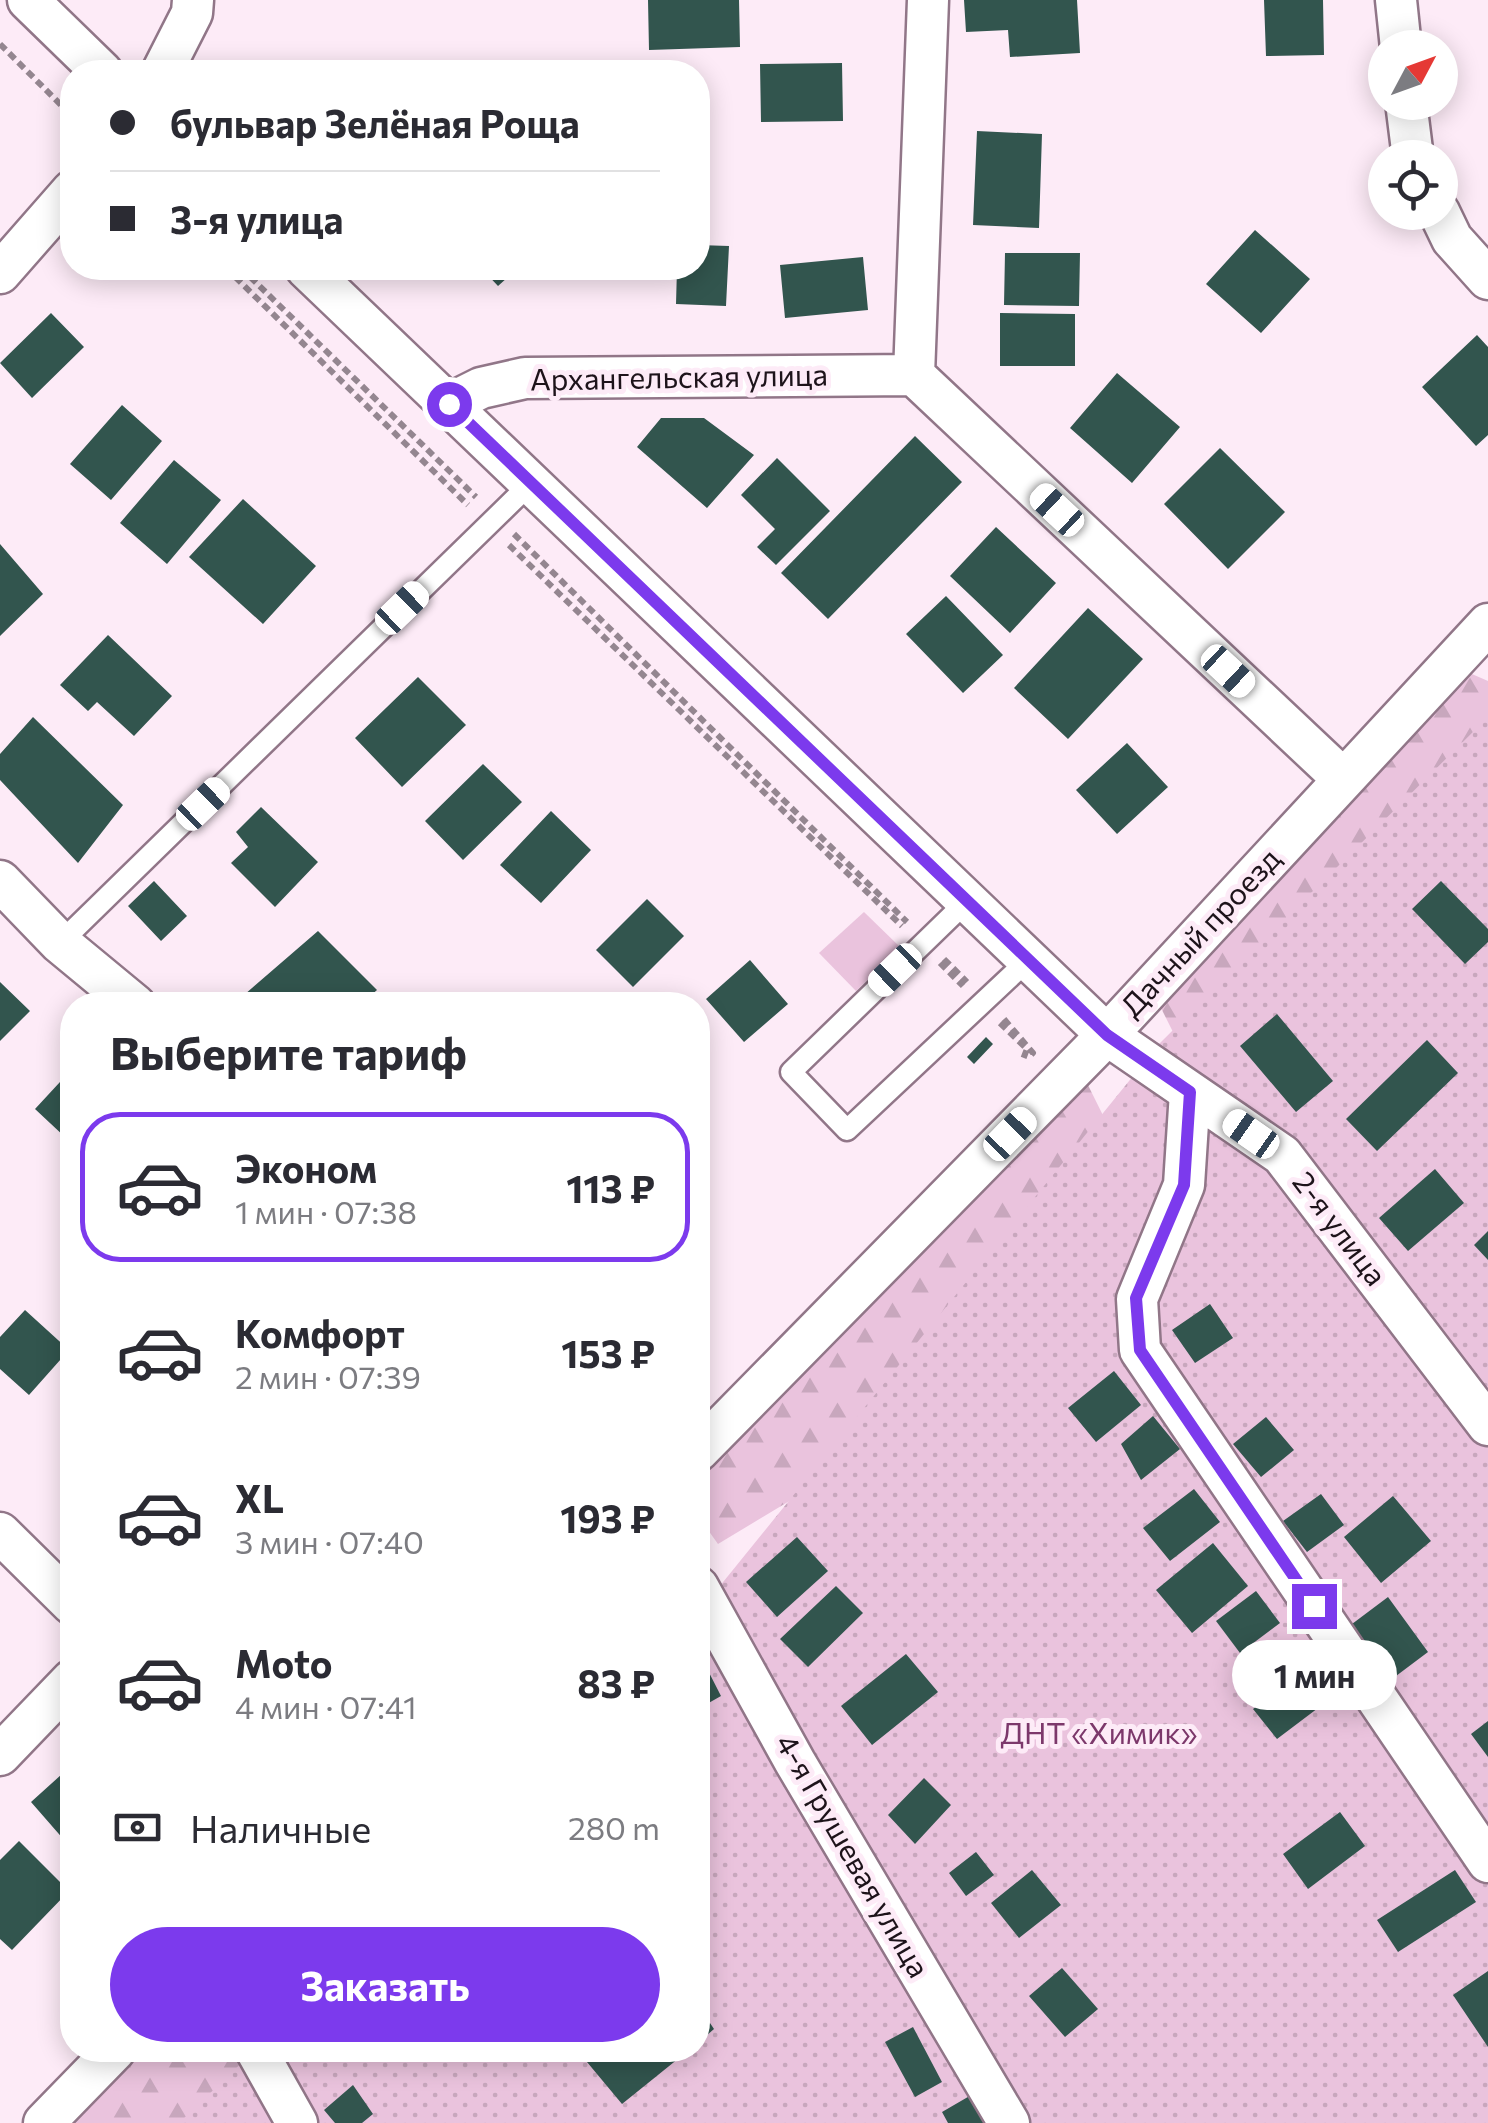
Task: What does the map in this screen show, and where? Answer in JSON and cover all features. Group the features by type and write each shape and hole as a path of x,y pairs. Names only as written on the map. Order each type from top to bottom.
{"street":[{"path":"28,0 90,60"},
{"path":"168,60 192,13 193,0"},
{"path":"928,0 914,375 1342,779"},
{"path":"1396,0 1398,30"},
{"path":"0,274 60,205"},
{"path":"1448,230 1488,279"},
{"name":"2-я улица","path":"319,280 1107,1035 1282,1155 1488,1425"},
{"name":"Архангельская улица","path":"449,404 481,388 525,378 914,375"},
{"name":"Дачный проезд","path":"710,1439 1107,1035 1342,779 1484,637"},
{"path":"0,881 60,943 119,992"},
{"path":"1190,1092 1184,1185 1136,1298 1140,1350 1488,1862"},
{"path":"0,1533 60,1592"},
{"name":"4-я Грушевая улица","path":"710,1608 1009,2123"},
{"path":"0,1754 60,1692"},
{"path":"44,2123 104,2062"},
{"path":"263,2062 296,2123"}],"lane":[{"path":"60,943 530,484"},
{"path":"966,902 791,1072 847,1130 1027,961"}],"path":[{"path":"0,44 60,104"},
{"path":"239,280 492,521 1033,1053 1013,1077"},
{"path":"253,280 492,521"},
{"path":"983,1002 1027,1049 1018,1066"}],"green space":[{"path":"1465,671 1488,681 1488,753 1177,1040 1153,992"},
{"name":"ДНТ «Химик»","path":"1488,717 1488,2123 179,2123 243,2062 710,2062 710,1598 1159,1044"},
{"path":"864,912 901,948 856,991 819,953"},
{"path":"1081,1071 1140,1190 811,1488 718,1544 710,1533 710,1469 1061,1075"},
{"path":"111,2062 335,2062 271,2123 52,2123"}],"building":[{"path":"648,0 739,0 740,47 649,50"},
{"path":"964,0 1077,0 1080,53 1010,57 1008,30 966,32"},
{"path":"1264,0 1323,0 1324,55 1266,56"},
{"path":"842,63 843,121 761,122 760,64"},
{"path":"977,131 1042,134 1039,228 973,225"},
{"path":"1255,230 1310,279 1261,333 1206,284"},
{"path":"710,245 729,246 726,306 676,304 677,280 710,280"},
{"path":"1005,253 1080,253 1079,306 1004,305"},
{"path":"863,257 868,310 785,318 780,265"},
{"path":"51,313 84,347 32,398 0,363"},
{"path":"1000,313 1075,314 1075,366 1000,366"},
{"path":"1477,335 1488,347 1488,435 1476,446 1422,387"},
{"path":"1117,373 1180,427 1132,483 1070,428"},
{"path":"122,405 162,441 111,500 70,464"},
{"path":"661,418 704,418 754,455 707,508 637,447"},
{"path":"915,436 962,482 828,619 781,573"},
{"path":"1220,448 1285,512 1228,569 1164,504"},
{"path":"777,458 830,511 776,565 757,547 775,529 741,495"},
{"path":"174,460 221,500 167,564 120,523"},
{"path":"243,499 316,566 263,624 189,557"},
{"path":"996,527 1056,583 1010,633 950,576"},
{"path":"0,544 43,594 0,636"},
{"path":"946,596 1003,655 963,693 906,634"},
{"path":"1088,608 1143,659 1068,739 1014,688"},
{"path":"108,635 172,696 134,736 97,702 88,711 60,685"},
{"path":"418,677 466,725 402,787 355,738"},
{"path":"33,717 123,805 78,863 0,780 0,754"},
{"path":"1127,743 1168,787 1117,834 1076,790"},
{"path":"483,764 522,802 463,860 425,821"},
{"path":"261,807 318,862 275,907 231,863 248,847 236,832"},
{"path":"551,811 591,850 541,903 500,865"},
{"path":"154,881 187,916 161,941 128,906"},
{"path":"1441,881 1488,929 1488,942 1465,964 1412,909"},
{"path":"647,899 684,936 633,987 596,950"},
{"path":"318,931 377,990 375,992 247,992"},
{"path":"750,960 788,1004 744,1042 710,1004 710,995"},
{"path":"0,982 30,1011 0,1041"},
{"path":"1277,1014 1333,1081 1296,1112 1240,1046"},
{"path":"986,1037 993,1044 974,1064 967,1057"},
{"path":"1427,1040 1458,1073 1377,1151 1346,1119"},
{"path":"60,1082 60,1132 35,1109"},
{"path":"1435,1169 1464,1203 1408,1251 1379,1218"},
{"path":"1488,1231 1488,1260 1474,1245"},
{"path":"1210,1304 1233,1338 1195,1363 1172,1330"},
{"path":"25,1310 60,1342 60,1360 29,1395 0,1369 0,1337"},
{"path":"1114,1371 1141,1405 1096,1442 1068,1408"},
{"path":"1153,1416 1180,1449 1141,1480 1121,1444"},
{"path":"1266,1417 1294,1450 1261,1477 1233,1444"},
{"path":"1194,1489 1220,1522 1170,1561 1143,1528"},
{"path":"1321,1494 1344,1525 1307,1552 1283,1521"},
{"path":"1393,1496 1431,1541 1381,1583 1344,1537"},
{"path":"797,1537 828,1571 777,1617 746,1582"},
{"path":"1213,1543 1248,1586 1192,1633 1156,1590"},
{"path":"836,1586 863,1613 808,1667 780,1639"},
{"path":"1256,1591 1280,1623 1240,1653 1216,1621"},
{"path":"1388,1597 1428,1652 1392,1679 1352,1624"},
{"path":"906,1654 938,1692 872,1745 841,1706"},
{"path":"1303,1671 1326,1702 1277,1739 1253,1709"},
{"path":"710,1674 721,1696 710,1702"},
{"path":"1488,1721 1488,1757 1471,1734"},
{"path":"60,1776 60,1835 31,1802"},
{"path":"924,1778 951,1805 915,1844 888,1815"},
{"path":"1340,1812 1365,1846 1308,1889 1283,1854"},
{"path":"19,1841 60,1882 60,1900 12,1950 0,1939 0,1860"},
{"path":"976,1852 994,1875 966,1896 949,1873"},
{"path":"1032,1870 1061,1905 1019,1938 991,1903"},
{"path":"1455,1870 1476,1902 1398,1952 1377,1920"},
{"path":"1062,1968 1098,2009 1065,2037 1029,1996"},
{"path":"1488,1971 1488,2047 1453,1995"},
{"path":"913,2027 942,2082 915,2097 885,2042"},
{"path":"587,2062 674,2062 622,2104"},
{"path":"353,2085 373,2114 362,2123 335,2123 324,2110"},
{"path":"973,2094 990,2123 948,2123 942,2112"}],"route":[{"path":"449,404 1107,1035 1190,1092 1184,1185 1136,1298 1140,1350 1314,1606"}]}
